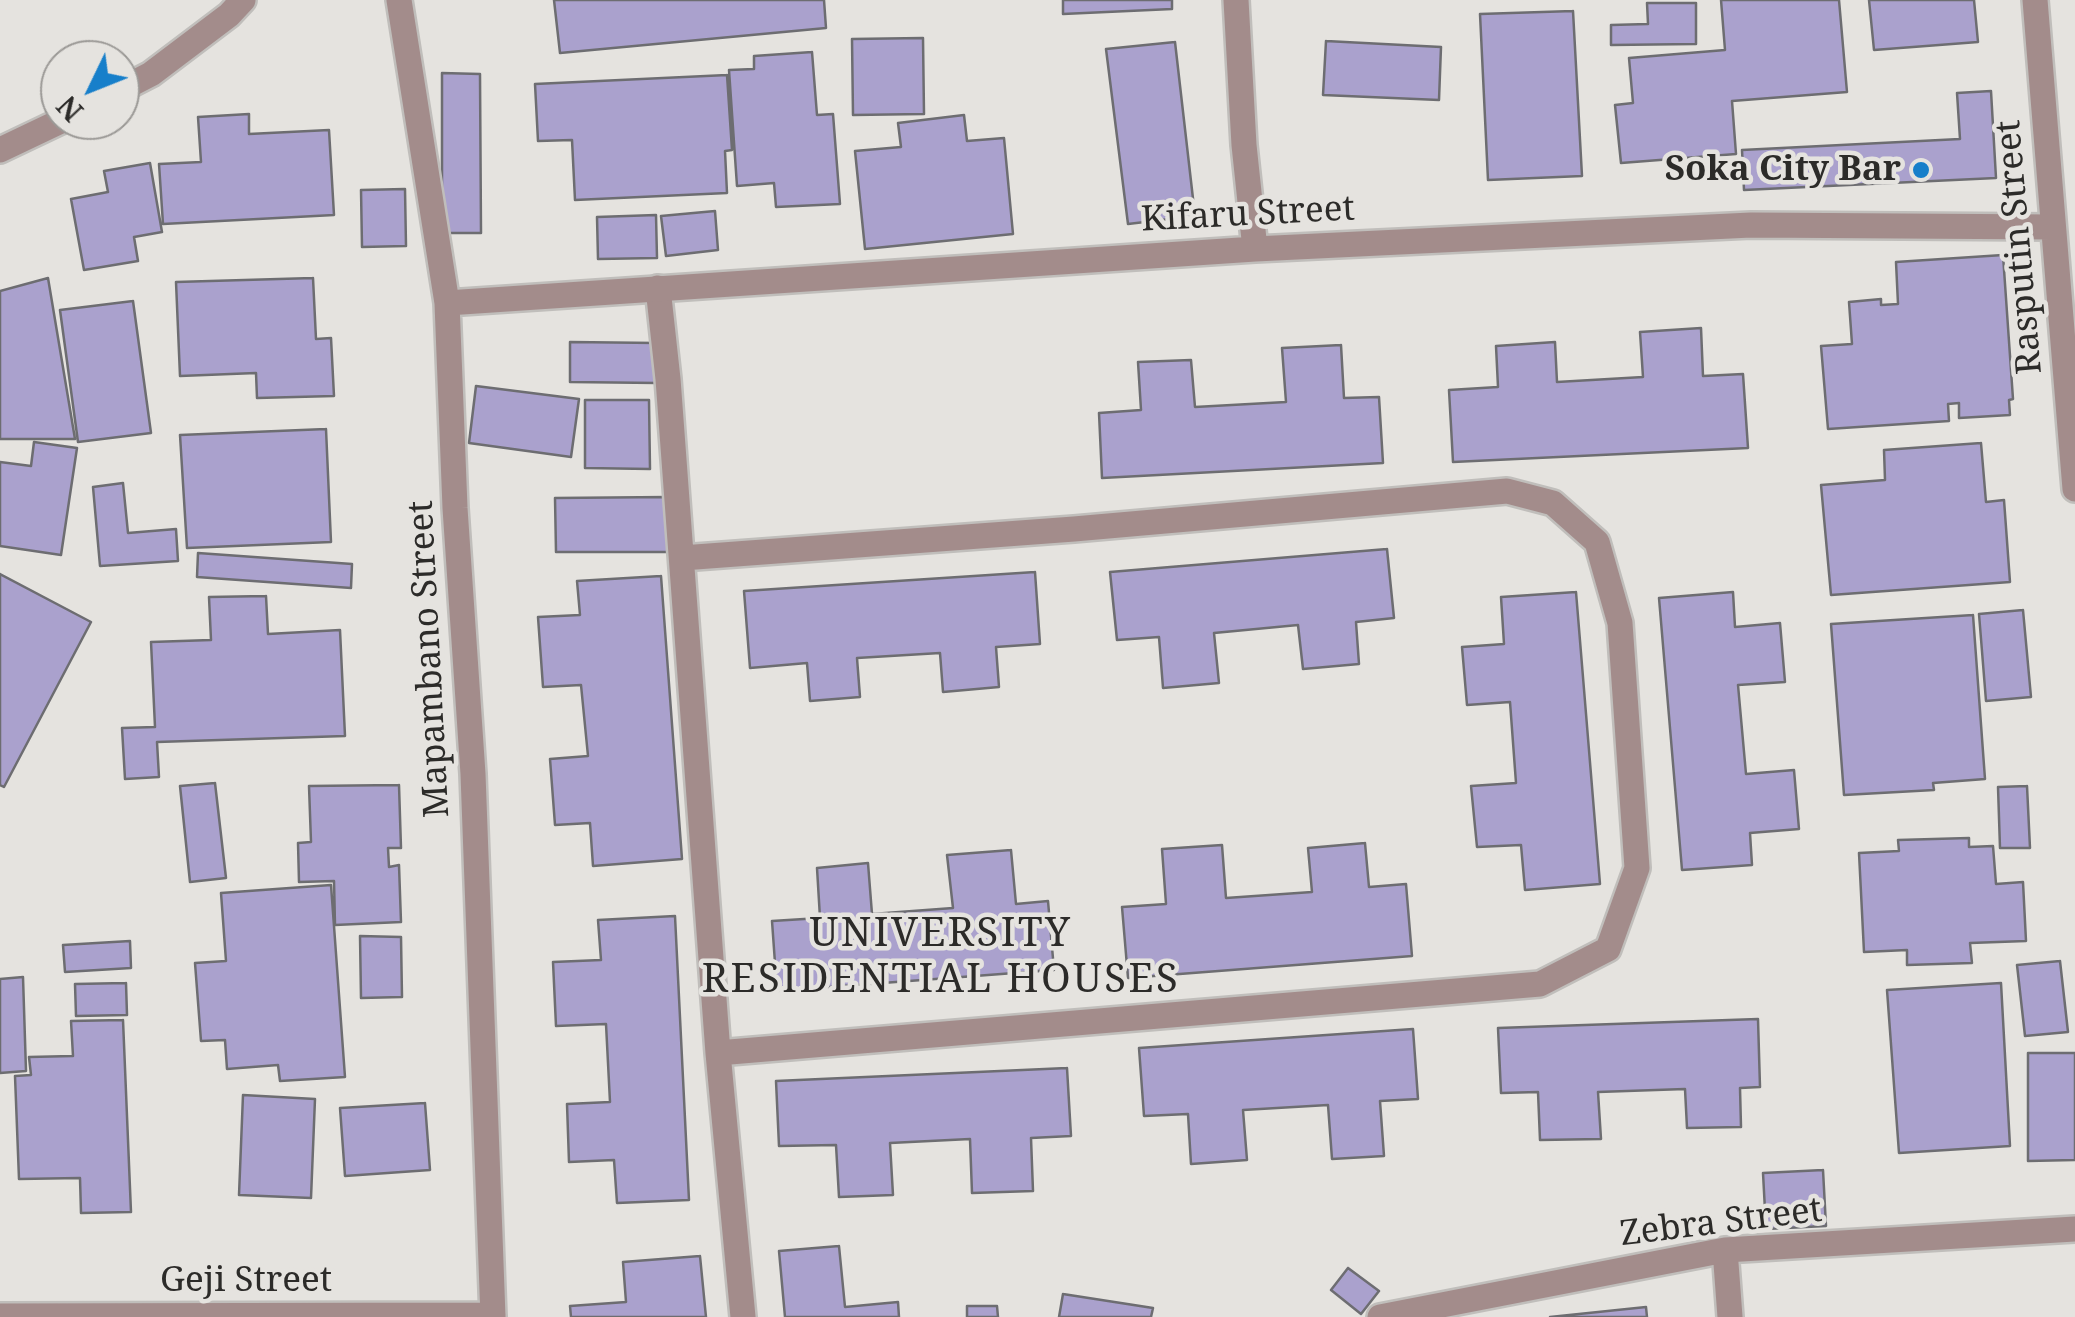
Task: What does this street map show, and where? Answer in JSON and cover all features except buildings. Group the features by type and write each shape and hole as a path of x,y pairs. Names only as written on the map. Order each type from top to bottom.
{"street":[{"path":"140,79 243,0"},
{"name":"Mapambano Street","path":"400,0 447,303 455,508 473,774 493,1316"},
{"path":"1236,0 1244,145 1255,249"},
{"name":"Rasputin Street","path":"2035,0 2075,489"},
{"path":"0,150 40,131"},
{"name":"Kifaru Street","path":"447,303 1255,249 1751,225 2053,227"},
{"path":"658,288 718,1053 743,1317"},
{"path":"682,558 1074,530 1507,491 1553,503 1596,542 1620,623 1637,868 1608,948 1540,984 718,1053"},
{"name":"Zebra Street","path":"1380,1317 1724,1250 2075,1229"},
{"path":"1724,1250 1730,1317"},
{"name":"Geji Street","path":"0,1316 493,1316"}],"place":[{"name":"Soka City Bar","path":"1921,170"}],"district":[{"name":"UNIVERSITY RESIDENTIAL HOUSES","path":"941,958"}]}
